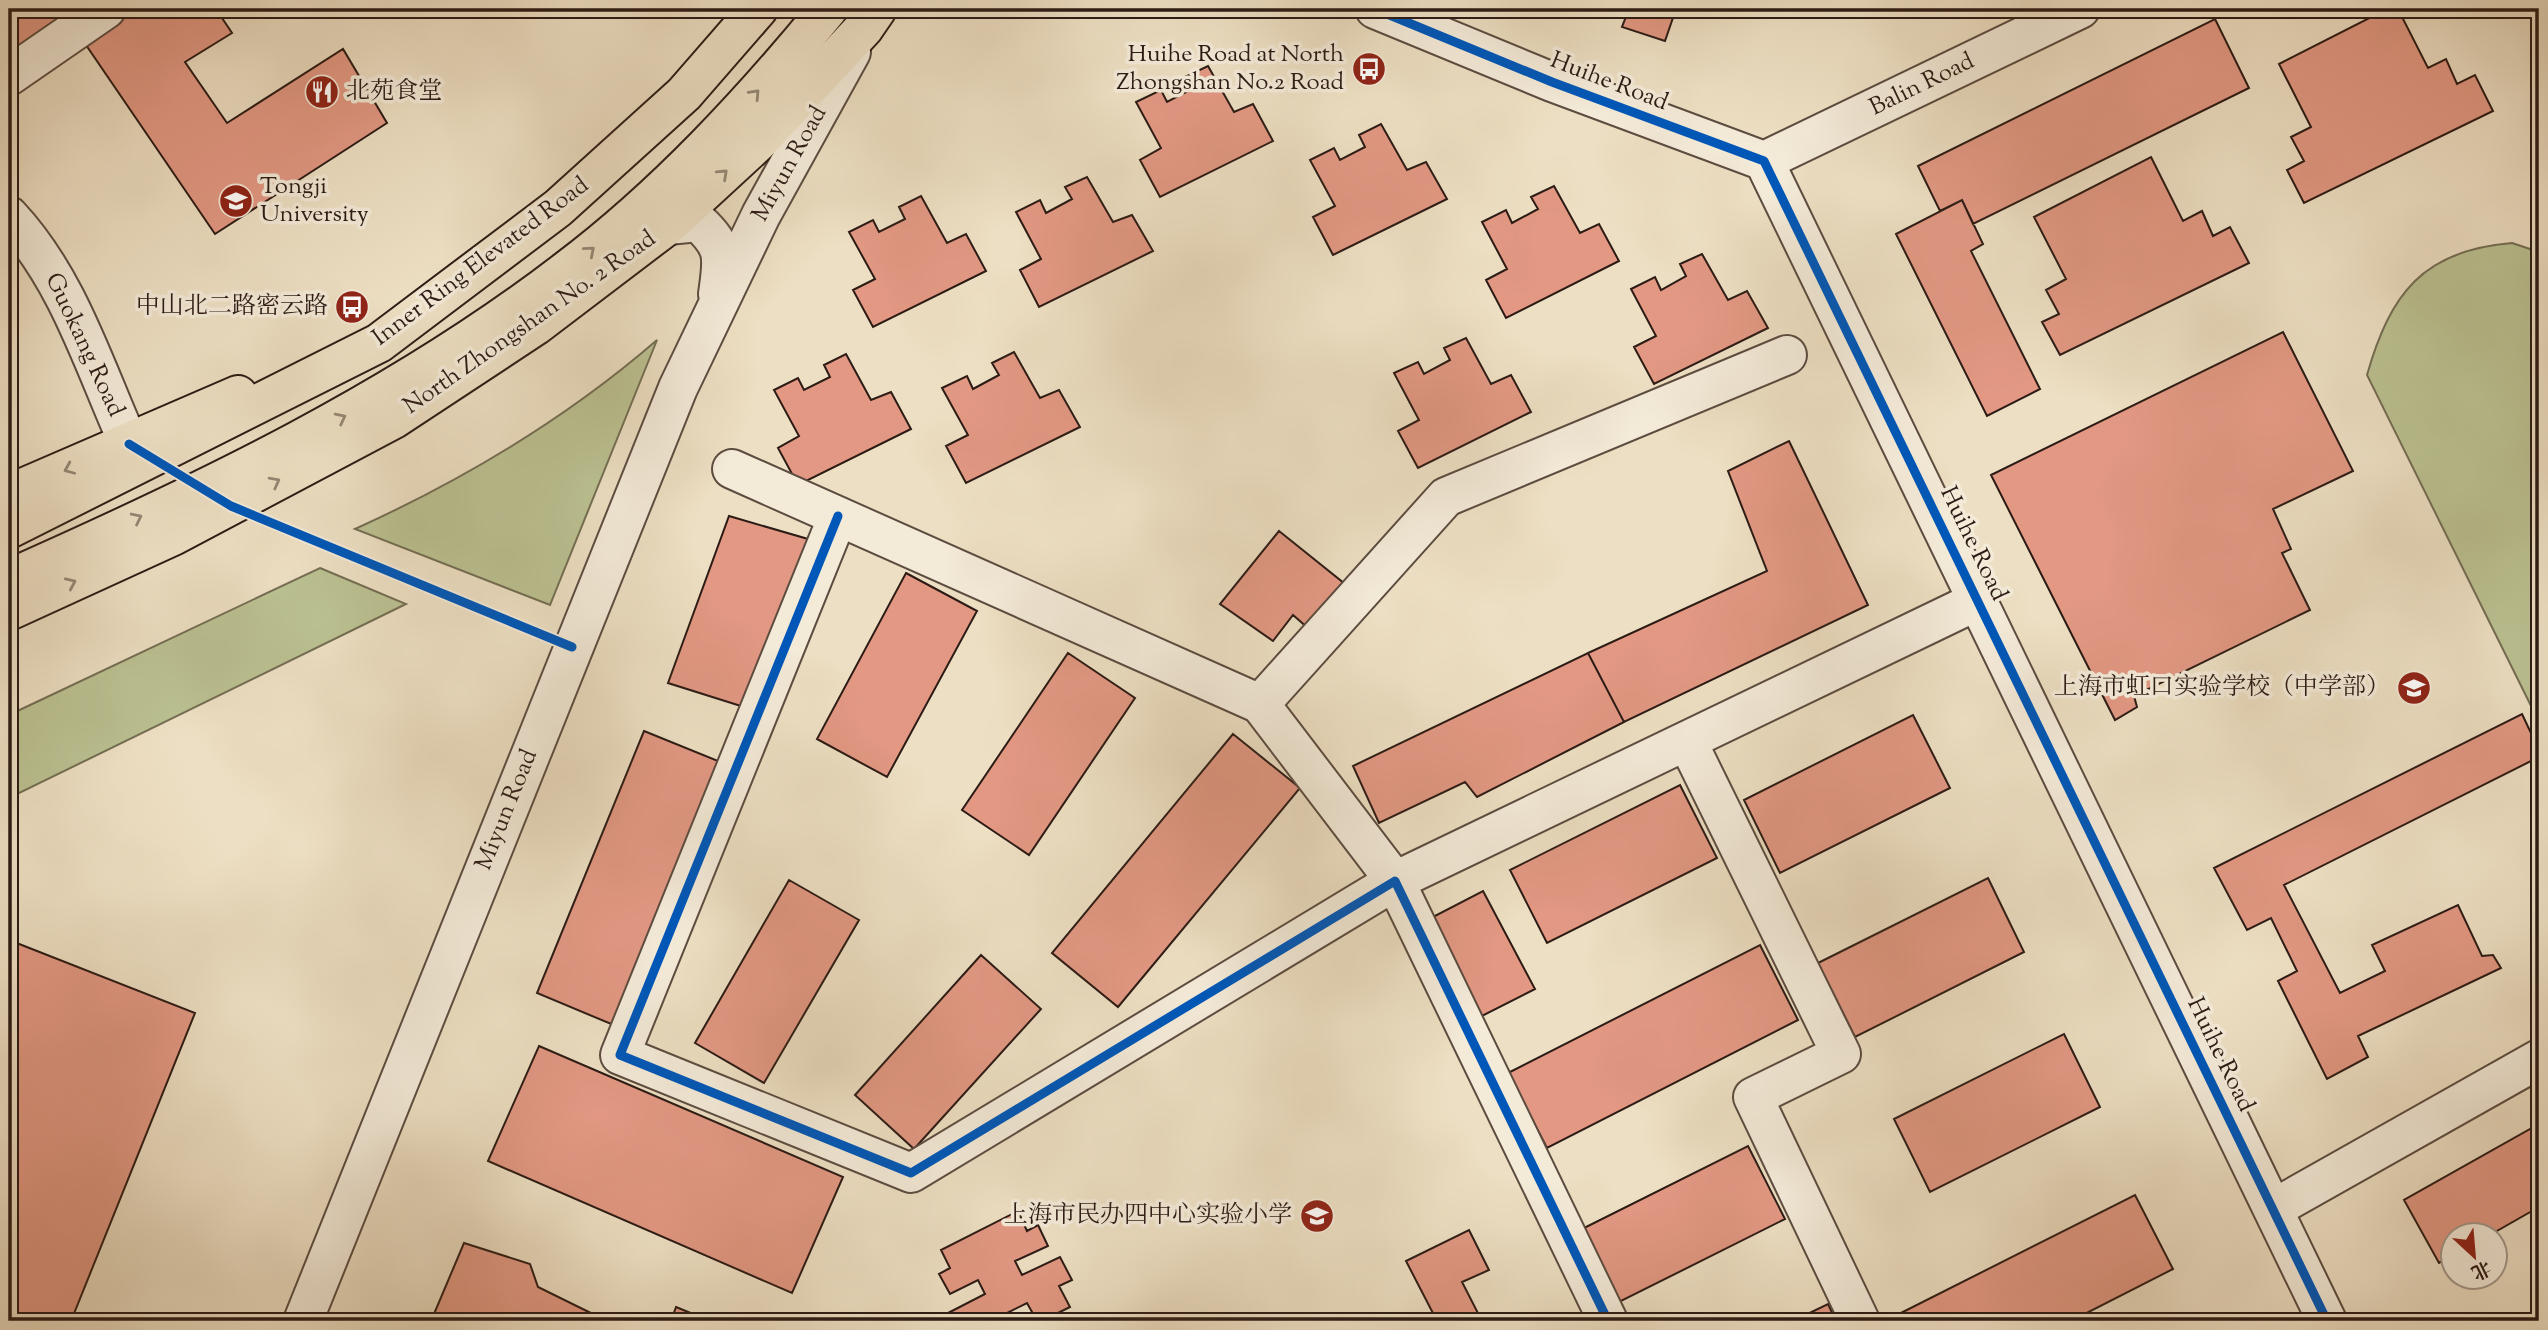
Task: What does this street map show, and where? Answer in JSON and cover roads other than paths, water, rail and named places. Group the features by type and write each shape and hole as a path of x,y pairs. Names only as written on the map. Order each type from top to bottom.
{"main road":[{"path":"9,494 129,444 365,334 542,202 670,85 735,9"},
{"name":"Inner Ring Elevated Road","path":"9,528 379,343 558,208 684,94 758,9"},
{"name":"Inner Ring Elevated Road","path":"9,579 372,402 485,329 569,269 694,159 784,63 828,9"},
{"name":"North Zhongshan No. 2 Road","path":"9,611 173,536 394,419 535,326 668,225 757,143 870,18"}],"street":[{"path":"9,76 106,9"},
{"name":"Huihe Road","path":"1376,9 1436,20 1552,82 1764,161 2327,1321"},
{"name":"Balin Road","path":"1764,161 2080,9"},
{"name":"Miyun Road","path":"303,1321 624,517 717,303 870,18"},
{"name":"Guokang Road","path":"9,216 34,244 58,283 129,444"},
{"name":"Miyun Road","path":"668,225 698,222 716,238 722,260 717,303"},
{"path":"1260,704 1446,497 1787,355"},
{"path":"732,469 1260,704 1395,881 1608,1321"},
{"path":"838,516 620,1055 911,1173 1395,881 1979,600"},
{"path":"1687,741 1841,1054 1754,1097 1860,1321"},
{"path":"2273,1209 2539,1059"}],"place":[{"name":"Huihe Road at North Zhongshan No.2 Road","path":"1369,69"},
{"name":"北苑食堂","path":"322,92"},
{"name":"Tongji University","path":"236,201"},
{"name":"中山北二路密云路","path":"352,307"},
{"name":"上海市虹口实验学校（中学部）","path":"2414,688"},
{"name":"上海市民办四中心实验小学","path":"1317,1216"}]}
